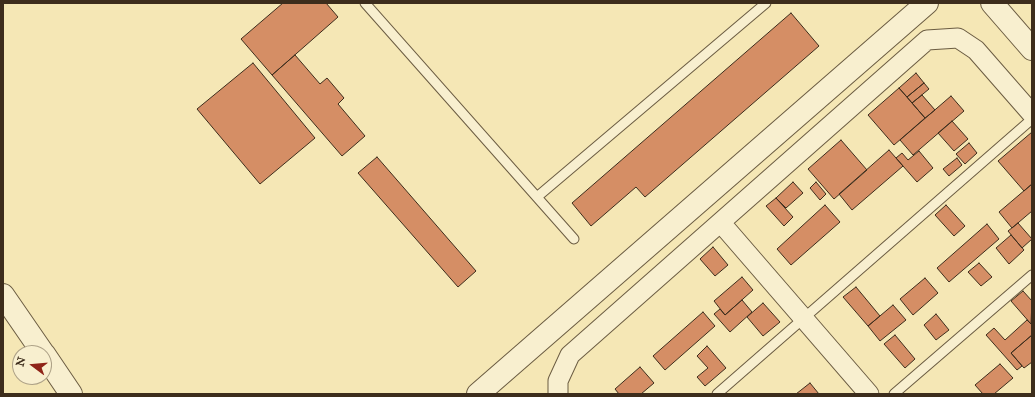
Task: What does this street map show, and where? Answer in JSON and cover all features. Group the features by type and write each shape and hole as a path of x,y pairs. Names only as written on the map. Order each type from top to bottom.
{"street":[{"path":"478,394 927,3"},
{"path":"992,3 1032,49"},
{"path":"558,394 558,381 570,355 927,40 958,38 976,50 1032,114"},
{"path":"721,223 869,394"},
{"path":"3,295 38,345"},
{"path":"52,366 71,394"}],"lane":[{"path":"365,3 574,239"},
{"path":"537,197 766,3"},
{"path":"717,394 1032,119"},
{"path":"894,394 1032,276"}],"building":[{"path":"283,3 326,3 338,17 272,75 241,39"},
{"path":"791,13 819,46 645,197 636,187 591,226 572,203"},
{"path":"295,55 320,84 327,78 344,98 338,104 365,136 342,156 272,75"},
{"path":"253,63 315,138 260,184 197,109"},
{"path":"916,73 924,83 907,97 899,88"},
{"path":"924,83 929,89 912,103 907,97"},
{"path":"899,88 925,118 894,145 868,115"},
{"path":"922,95 935,110 925,118 912,103"},
{"path":"951,96 964,111 913,155 900,140"},
{"path":"952,121 968,139 954,151 938,133"},
{"path":"1032,132 1032,184 1024,191 998,161"},
{"path":"841,140 867,170 834,199 808,169"},
{"path":"969,143 977,153 965,164 956,154"},
{"path":"889,150 903,166 852,210 839,194"},
{"path":"919,151 933,168 917,182 896,158 902,153 908,160"},
{"path":"377,157 476,271 458,287 358,173"},
{"path":"957,158 962,165 949,176 943,169"},
{"path":"793,182 803,193 786,208 776,198"},
{"path":"816,182 826,194 820,200 810,188"},
{"path":"1032,184 1032,211 1012,228 999,212"},
{"path":"776,198 793,217 784,226 766,206"},
{"path":"825,205 840,222 791,265 777,249"},
{"path":"946,205 965,226 954,236 935,215"},
{"path":"1018,223 1032,239 1022,248 1008,231"},
{"path":"987,224 999,239 949,282 937,268"},
{"path":"1011,235 1024,250 1009,264 996,248"},
{"path":"713,247 728,265 715,276 700,259"},
{"path":"979,263 992,277 981,286 968,272"},
{"path":"742,277 753,290 725,315 714,301"},
{"path":"925,278 938,293 913,315 900,299"},
{"path":"856,287 880,316 868,326 843,297"},
{"path":"1023,291 1032,301 1031,324 1011,301"},
{"path":"742,300 752,312 730,332 714,314 720,309 725,315"},
{"path":"763,303 780,322 763,336 747,317"},
{"path":"893,305 906,320 880,341 868,326"},
{"path":"703,312 715,326 665,370 653,356"},
{"path":"936,314 949,330 936,340 924,325"},
{"path":"1027,320 1032,325 1032,335 1011,353 1022,366 1017,370 986,335 994,328 1005,340"},
{"path":"895,335 915,359 905,368 884,344"},
{"path":"1032,335 1032,362 1024,368 1011,353"},
{"path":"707,346 726,368 705,386 697,377 708,368 697,356"},
{"path":"1000,364 1013,378 994,394 983,394 975,385"},
{"path":"640,367 654,383 641,394 619,394 615,389"},
{"path":"810,383 819,394 796,394"}]}
